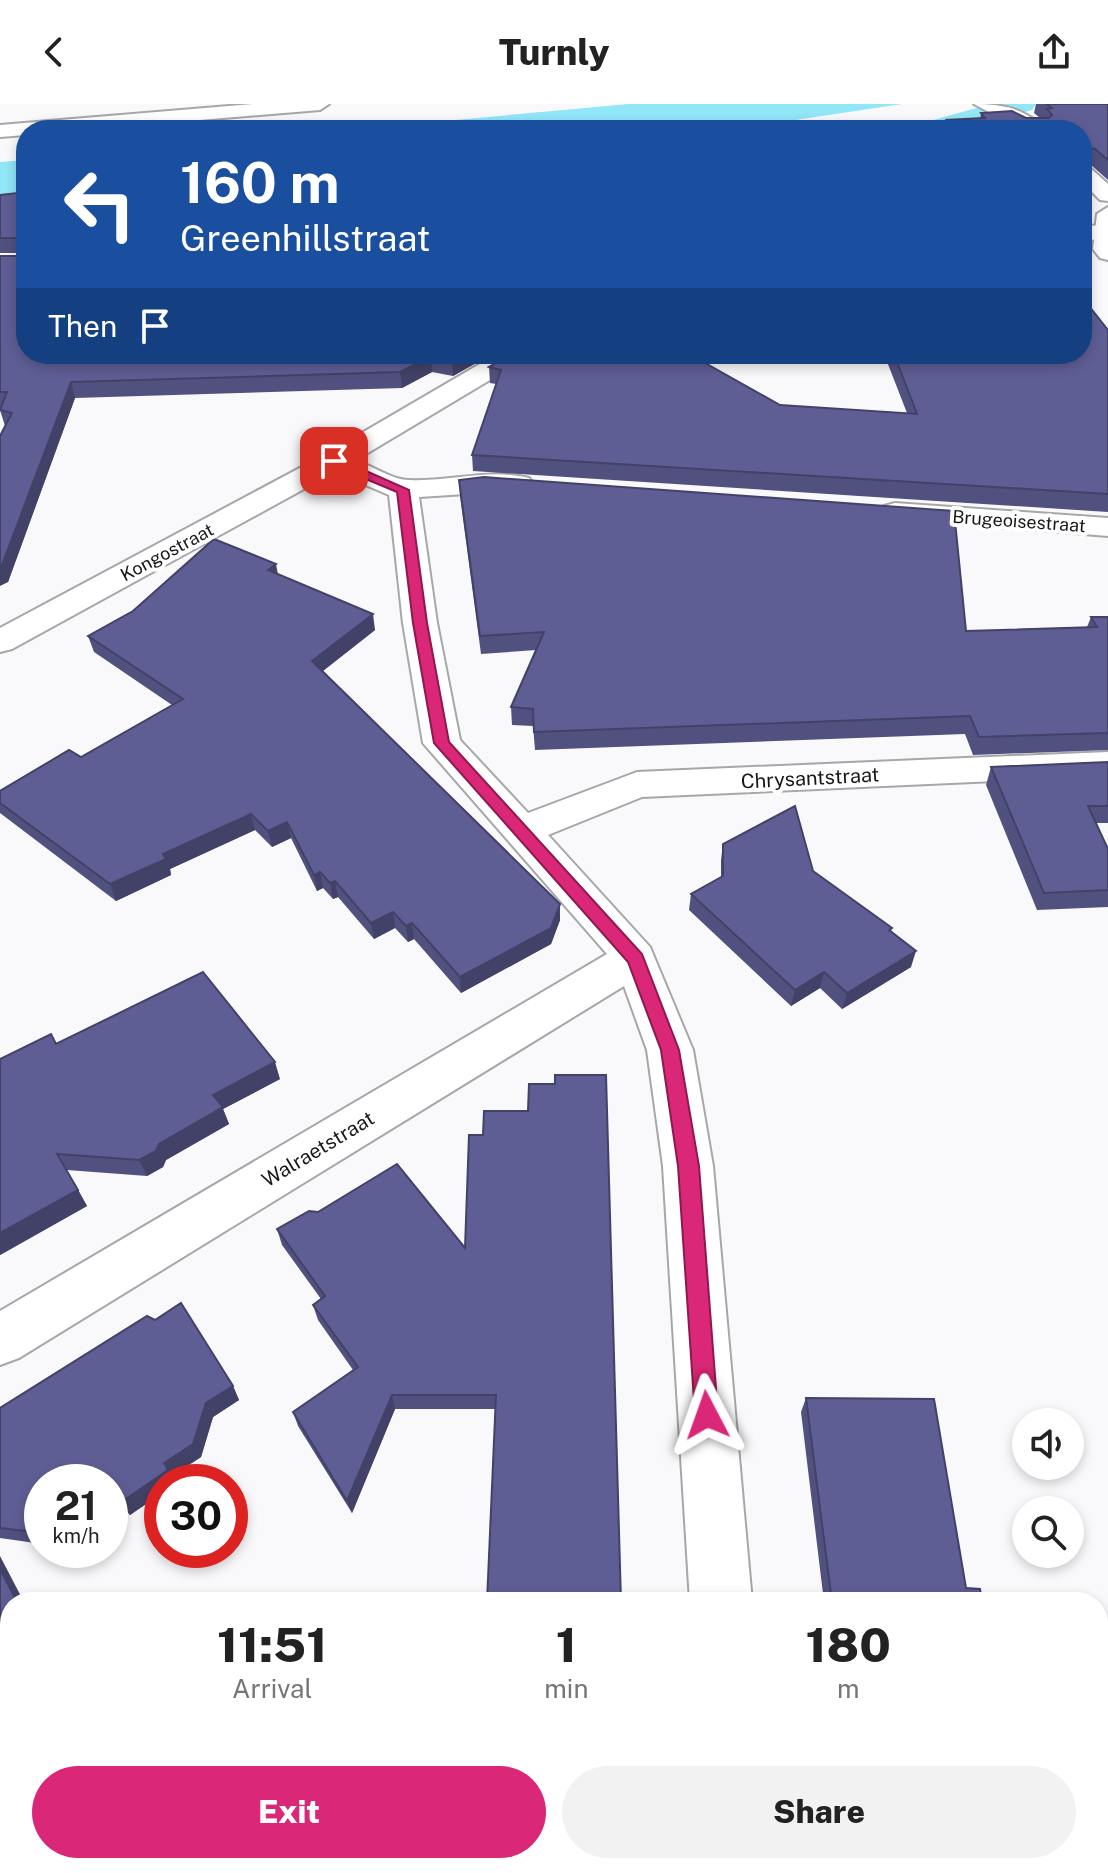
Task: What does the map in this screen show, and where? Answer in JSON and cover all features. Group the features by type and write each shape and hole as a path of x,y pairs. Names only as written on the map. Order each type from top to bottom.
{"street":[{"path":"130,120 320,104"},
{"path":"988,106 1020,120"},
{"path":"1092,180 1108,195"},
{"name":"Kongostraat","path":"0,642 334,461 499,364"},
{"path":"334,461 403,490 485,482 547,486"},
{"path":"403,490 420,623 442,743 635,958 670,1050 688,1166 720,1592"},
{"name":"Brugeoisestraat","path":"859,509 1108,527"},
{"name":"Chrysantstraat","path":"521,831 637,785 1108,764"},
{"name":"Walraetstraat","path":"0,1340 635,958"}],"water":[{"path":"629,104 902,104 795,120 455,120"},
{"path":"16,161 16,198 0,200 0,162"}],"building":[{"path":"1046,104 1108,104 1108,160 1092,148 1092,120 947,120 985,118 981,113 1012,111 1026,118 1049,118 1052,115 1047,109 1052,108"},
{"path":"16,193 16,238 0,238 0,195"},
{"path":"0,256 16,256 16,364 416,364 400,372 71,382 0,566 0,436 12,413 0,410 7,392 0,392"},
{"path":"1092,310 1108,330 1108,494 472,455 501,370 489,367 494,364 707,364 780,405 917,414 898,364 1092,364"},
{"path":"484,477 954,511 966,631 1097,627 1091,617 1108,617 1108,733 979,737 970,716 534,732 533,709 511,707 544,632 480,636 459,480"},
{"path":"214,539 276,564 268,570 373,614 312,661 560,904 551,928 460,977 412,923 406,926 393,912 371,923 335,881 330,883 320,872 314,875 287,822 268,831 251,814 163,854 166,859 110,884 0,803 0,791 69,750 81,757 183,699 88,636 133,611"},
{"path":"1108,762 1108,806 1088,806 1108,849 1108,890 1044,893 991,767"},
{"path":"795,806 813,871 892,928 889,930 916,951 847,993 824,972 795,990 691,894 723,876 723,844"},
{"path":"203,972 275,1062 213,1095 223,1107 159,1144 156,1151 139,1160 57,1154 78,1190 0,1233 0,1059 51,1034 56,1044"},
{"path":"555,1075 606,1075 621,1592 487,1592 496,1395 392,1395 347,1501 293,1412 358,1367 313,1305 325,1296 277,1229 309,1211 318,1212 397,1164 465,1248 469,1135 483,1135 484,1111 528,1111 529,1084 555,1084"},
{"path":"181,1303 233,1386 206,1403 193,1444 165,1464 144,1464 144,1486 128,1498 128,1464 24,1464 24,1531 0,1528 0,1408 147,1316 155,1320"},
{"path":"806,1398 934,1399 966,1588 980,1589 980,1592 831,1592"},
{"path":"0,1569 12,1592 0,1592"}],"waterway":[{"path":"965,120 1022,104"}],"route":[{"path":"334,461 403,490 420,623 442,743 635,958 670,1050 688,1166 707,1415"}]}
